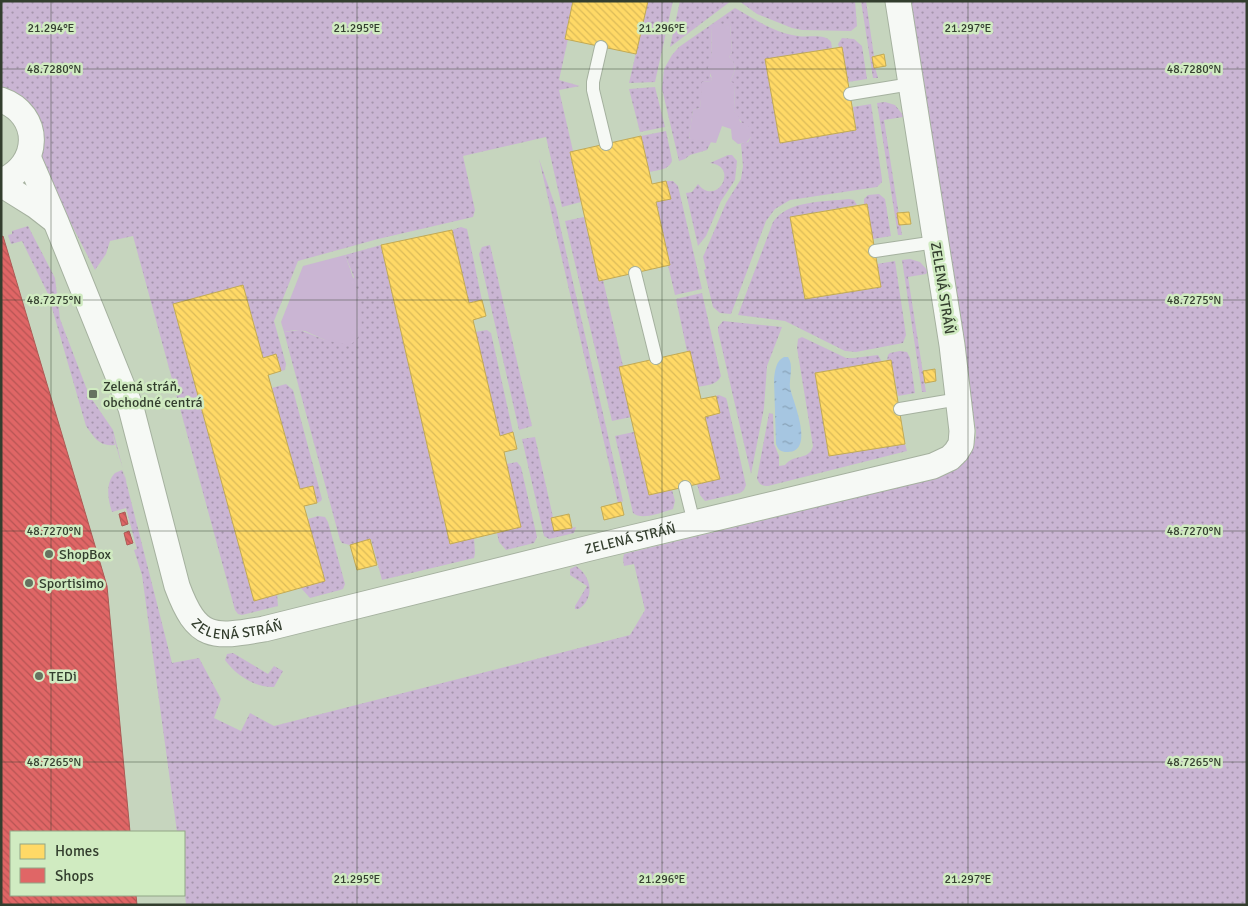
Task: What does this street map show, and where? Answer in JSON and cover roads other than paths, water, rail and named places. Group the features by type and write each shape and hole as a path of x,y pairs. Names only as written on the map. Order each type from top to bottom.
{"street":[{"name":"ZELENÁ STRÁŇ","path":"28,158 56,222 131,408 184,605 195,622 207,631 222,635 264,629 938,464 950,458 961,444 962,431 959,399 898,1"},
{"path":"1,100 9,102 27,120 32,139 28,158"},
{"name":"ZELENÁ STRÁŇ","path":"28,158 21,168 1,182 56,222"}],"lane":[{"path":"601,46 593,90 606,144"},
{"path":"850,94 911,84"},
{"path":"875,251 936,242"},
{"path":"636,272 656,358"},
{"path":"900,409 959,399"},
{"name":"ZELENÁ STRÁŇ","path":"685,487 694,523"}],"water":[{"path":"784,357 788,357 791,364 790,388 798,414 801,436 800,444 796,450 787,452 780,450 776,444 774,379 775,369"}],"place":[{"name":"Zelená stráň, obchodné centrá","path":"93,394"},
{"name":"ShopBox","path":"49,554"},
{"name":"Sportisimo","path":"29,583"},
{"name":"TEDi","path":"39,676"}]}
